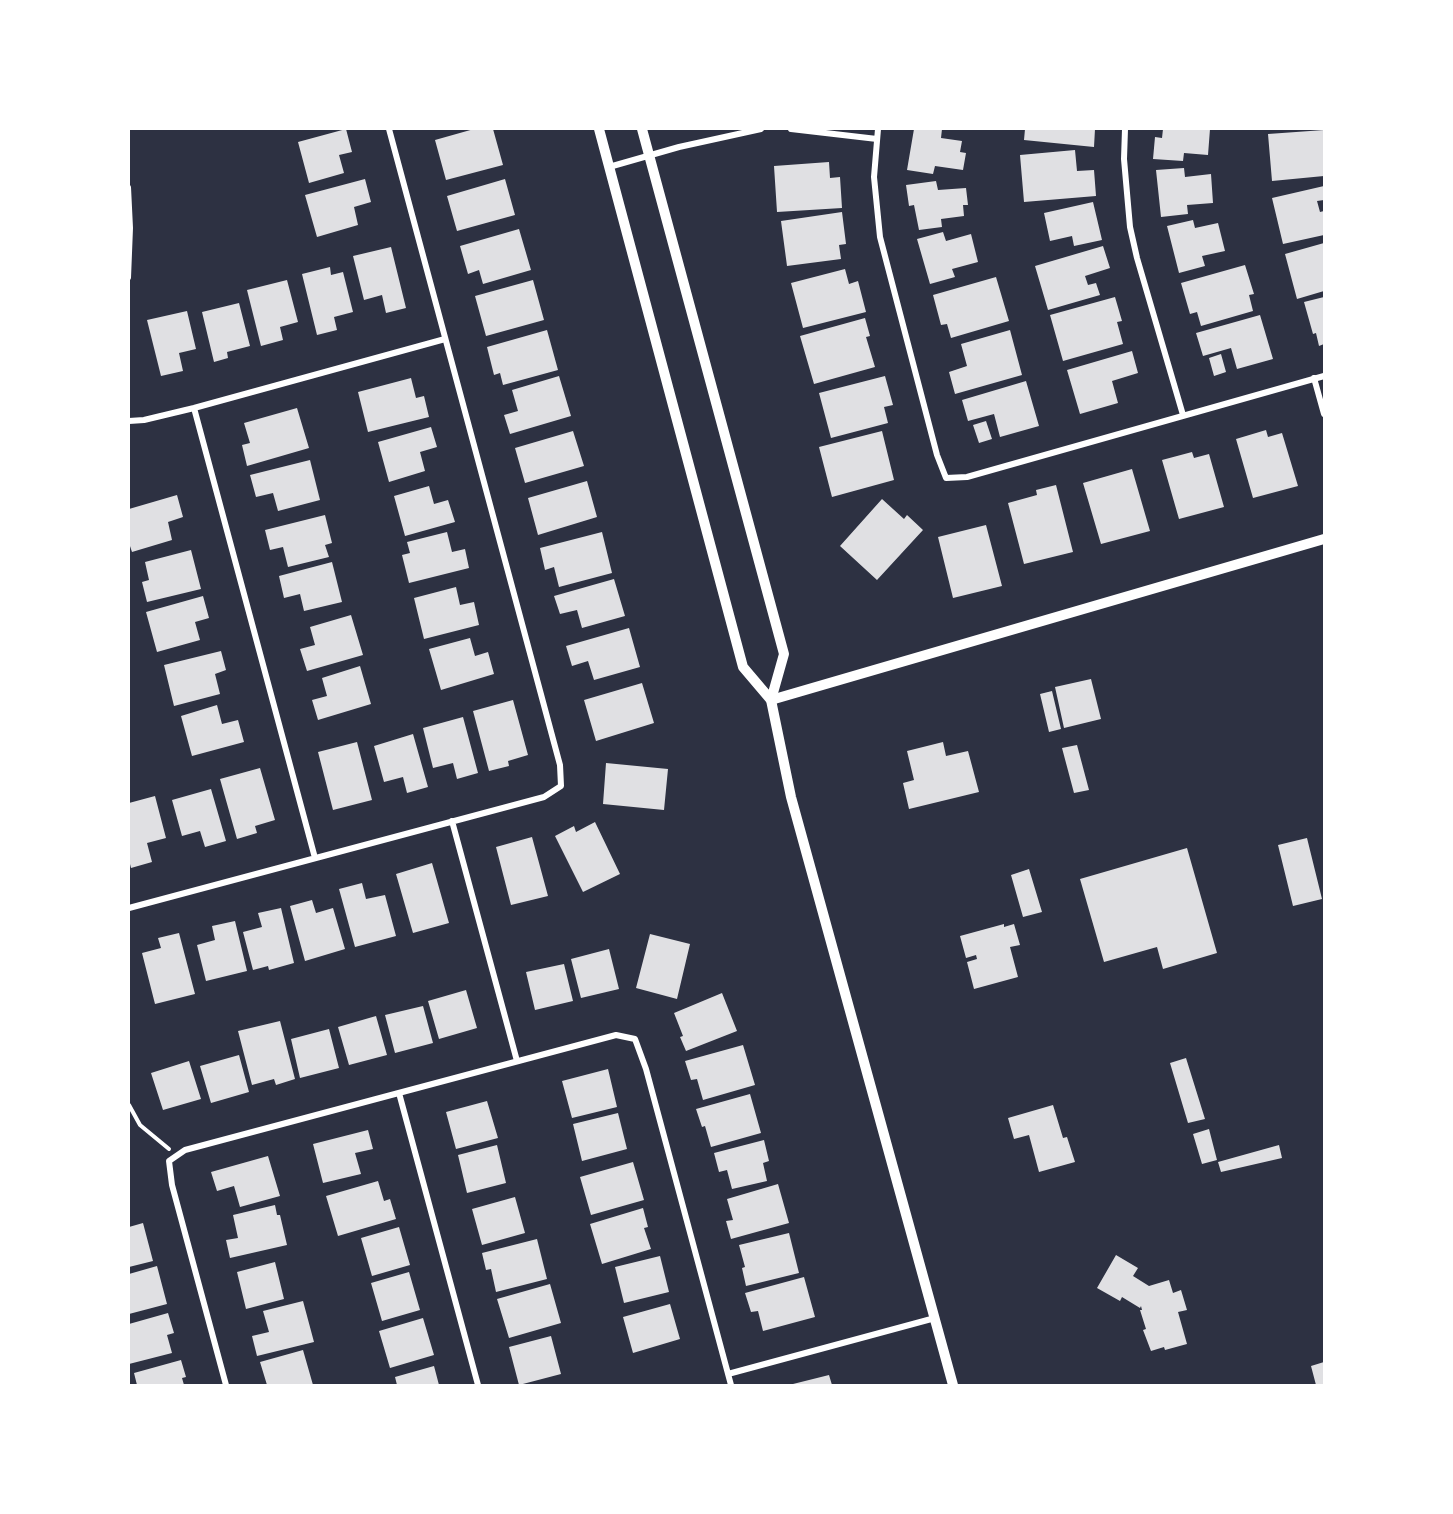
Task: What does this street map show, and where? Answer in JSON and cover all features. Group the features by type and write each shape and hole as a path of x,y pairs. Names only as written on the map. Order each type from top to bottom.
{"main road":[{"path":"599,129 743,667 771,700"},
{"path":"642,129 784,654 771,700 791,797 952,1385"},
{"path":"771,700 1324,539"}],"street":[{"path":"129,908 544,796 561,786 560,765 389,129"},
{"path":"609,167 760,129"},
{"path":"790,129 877,139"},
{"path":"878,129 874,177 880,237 934,443 946,478 967,477 1324,376"},
{"path":"1125,129 1124,159 1130,227 1183,415"},
{"path":"129,421 144,420 194,408 446,339"},
{"path":"1314,378 1324,414"},
{"path":"194,408 315,858"},
{"path":"452,821 517,1061"},
{"path":"226,1385 172,1185 169,1161 185,1150 616,1035 635,1039 646,1069 731,1385"},
{"path":"399,1093 478,1385"},
{"path":"728,1374 934,1318"}],"path":[{"path":"129,187 131,228 129,278"},
{"path":"129,1105 140,1125 177,1155"}],"building":[{"path":"346,129 352,152 339,155 344,173 309,183 298,142"},
{"path":"474,129 493,129 503,165 446,180 435,140"},
{"path":"914,129 942,129 941,138 962,141 960,152 966,153 963,170 935,166 933,174 907,170"},
{"path":"1025,129 1095,129 1094,147 1024,140"},
{"path":"1163,129 1210,129 1208,155 1184,153 1183,161 1153,159 1155,137 1162,138"},
{"path":"1324,130 1324,176 1272,181 1268,134"},
{"path":"1075,150 1077,171 1094,170 1096,196 1024,202 1020,155"},
{"path":"829,162 830,178 840,177 842,208 777,212 774,166"},
{"path":"1184,168 1185,177 1211,174 1213,203 1187,205 1188,214 1161,217 1156,170"},
{"path":"365,179 371,202 354,207 358,225 317,237 305,195"},
{"path":"505,179 515,215 457,231 447,196"},
{"path":"936,181 938,190 966,188 968,205 963,205 964,216 941,219 942,227 919,230 914,205 909,206 906,185"},
{"path":"1324,186 1324,200 1317,201 1320,212 1324,211 1324,235 1283,244 1272,198"},
{"path":"1093,202 1102,240 1074,246 1072,236 1050,241 1044,213"},
{"path":"842,212 846,244 839,245 841,259 787,266 781,221"},
{"path":"1193,220 1195,228 1218,223 1225,251 1202,256 1205,266 1179,273 1167,226"},
{"path":"519,229 531,270 483,284 479,270 468,274 460,246"},
{"path":"943,232 946,241 971,234 978,262 952,269 955,277 930,284 917,239"},
{"path":"1324,243 1324,291 1297,299 1285,254"},
{"path":"1103,246 1110,268 1085,276 1088,285 1096,283 1100,295 1048,310 1035,266"},
{"path":"391,247 406,308 386,313 382,295 364,300 353,256"},
{"path":"1245,265 1254,294 1249,295 1253,311 1201,326 1197,312 1190,314 1181,283"},
{"path":"330,267 331,275 343,272 353,312 334,317 337,330 317,335 302,274"},
{"path":"845,269 849,284 858,281 866,312 803,328 791,283"},
{"path":"996,277 1009,321 951,338 947,324 941,325 933,295"},
{"path":"287,280 298,322 280,327 283,340 261,346 247,290"},
{"path":"533,280 544,320 486,336 475,296"},
{"path":"1115,297 1122,321 1117,322 1123,344 1063,361 1050,315"},
{"path":"1324,297 1324,344 1319,346 1316,333 1313,334 1304,302"},
{"path":"239,303 250,346 227,352 228,358 214,362 202,312"},
{"path":"187,311 196,349 179,353 183,371 161,376 147,320"},
{"path":"1260,315 1273,359 1237,369 1231,348 1203,356 1196,333"},
{"path":"865,318 870,336 866,337 875,367 814,384 800,336"},
{"path":"547,330 558,370 503,385 500,373 494,375 487,347"},
{"path":"1010,330 1022,375 955,394 949,372 967,366 961,344"},
{"path":"1132,351 1138,373 1112,381 1118,403 1080,414 1067,370"},
{"path":"1221,354 1226,372 1214,376 1209,358"},
{"path":"559,376 571,416 510,434 504,415 518,411 512,390"},
{"path":"885,376 893,405 884,407 888,423 831,438 819,393"},
{"path":"411,378 416,398 424,396 429,417 368,432 358,392"},
{"path":"1026,381 1039,426 1000,437 994,414 968,421 962,400"},
{"path":"297,408 309,448 247,466 242,445 250,443 244,423"},
{"path":"986,421 992,439 979,443 973,425"},
{"path":"431,427 437,447 420,452 425,471 389,482 378,442"},
{"path":"1266,430 1268,437 1282,433 1298,486 1253,498 1236,439"},
{"path":"573,431 584,466 525,483 515,448"},
{"path":"882,431 894,480 832,497 819,447"},
{"path":"1192,452 1194,458 1209,454 1224,507 1179,519 1162,460"},
{"path":"310,460 320,500 278,511 273,493 256,497 250,475"},
{"path":"1132,469 1150,531 1101,544 1083,483"},
{"path":"587,481 597,517 538,535 528,498"},
{"path":"1056,485 1073,552 1024,564 1008,503 1037,495 1036,490"},
{"path":"429,486 434,504 448,500 455,522 405,536 394,496"},
{"path":"177,495 183,517 168,522 172,540 132,552 129,543 129,509"},
{"path":"882,499 904,519 907,515 923,530 877,580 840,546"},
{"path":"325,515 332,543 325,545 329,557 288,567 283,547 270,550 265,530"},
{"path":"986,525 1002,586 953,598 938,537"},
{"path":"447,532 452,552 465,549 469,568 409,583 402,555 410,553 407,542"},
{"path":"602,532 612,573 559,587 554,567 545,570 540,548"},
{"path":"191,550 201,589 147,602 142,582 149,580 145,562"},
{"path":"332,562 342,602 304,611 300,594 284,598 279,576"},
{"path":"614,579 625,616 582,628 577,610 560,614 554,596"},
{"path":"456,587 460,605 474,602 479,625 424,639 414,598"},
{"path":"203,596 209,618 195,622 200,640 157,652 146,612"},
{"path":"351,615 363,655 307,671 300,649 315,645 310,627"},
{"path":"629,628 640,667 594,680 588,661 572,666 566,646"},
{"path":"470,638 475,656 488,652 494,674 441,690 429,649"},
{"path":"221,651 226,670 215,674 220,694 174,706 164,665"},
{"path":"360,666 371,704 318,720 312,700 327,696 322,678"},
{"path":"1091,679 1101,719 1064,728 1055,687"},
{"path":"642,683 654,723 596,741 584,700"},
{"path":"1052,691 1061,729 1049,732 1040,694"},
{"path":"513,700 528,755 508,761 509,766 489,771 473,711"},
{"path":"217,705 222,724 238,720 244,742 192,756 181,716"},
{"path":"463,717 478,773 457,779 453,763 433,768 423,728"},
{"path":"413,734 428,787 407,793 403,777 384,782 374,746"},
{"path":"357,742 372,800 333,810 318,752"},
{"path":"943,742 946,756 968,751 979,792 909,809 903,783 914,780 907,751"},
{"path":"1077,745 1089,790 1074,793 1062,748"},
{"path":"606,763 668,769 664,810 603,804"},
{"path":"260,768 275,820 255,826 257,833 237,839 220,779"},
{"path":"211,789 226,841 205,847 200,831 182,836 172,800"},
{"path":"155,796 166,838 147,843 152,862 131,868 129,803"},
{"path":"595,822 620,874 583,892 555,836 574,826 576,832"},
{"path":"532,837 548,896 511,905 496,847"},
{"path":"1307,838 1322,899 1293,906 1278,845"},
{"path":"1187,848 1217,953 1163,969 1157,947 1104,962 1080,879"},
{"path":"432,863 449,923 413,933 396,874"},
{"path":"1029,869 1042,912 1023,917 1011,875"},
{"path":"362,883 366,899 385,895 396,936 355,947 339,889"},
{"path":"312,900 316,913 333,908 345,949 305,961 290,906"},
{"path":"281,908 294,963 269,970 268,966 253,970 243,932 262,927 258,913"},
{"path":"235,921 247,971 206,981 197,945 215,940 212,926"},
{"path":"1004,924 1004,927 1014,924 1020,945 1010,947 1018,977 974,989 967,962 977,959 976,955 966,958 960,936"},
{"path":"179,933 195,994 155,1004 142,953 161,948 158,938"},
{"path":"650,934 690,944 677,999 636,988"},
{"path":"609,949 619,989 581,998 571,959"},
{"path":"564,964 573,1001 535,1010 526,972"},
{"path":"466,990 477,1028 439,1039 428,1001"},
{"path":"722,993 737,1031 686,1051 674,1013"},
{"path":"423,1006 433,1043 395,1053 385,1015"},
{"path":"376,1016 387,1055 349,1065 338,1027"},
{"path":"280,1021 295,1079 276,1085 274,1079 252,1085 238,1031"},
{"path":"329,1029 339,1068 300,1078 291,1039"},
{"path":"743,1045 755,1085 703,1100 697,1079 691,1080 685,1061"},
{"path":"239,1055 249,1092 211,1103 200,1066"},
{"path":"1186,1058 1205,1119 1188,1123 1170,1063"},
{"path":"189,1061 201,1099 163,1110 151,1073"},
{"path":"608,1069 617,1107 572,1118 562,1081"},
{"path":"750,1094 761,1133 711,1147 705,1126 702,1127 696,1109"},
{"path":"487,1101 498,1138 456,1149 446,1112"},
{"path":"1053,1105 1063,1138 1067,1137 1075,1162 1039,1172 1029,1135 1014,1139 1008,1118"},
{"path":"618,1113 627,1149 582,1161 573,1124"},
{"path":"1209,1129 1217,1160 1202,1164 1193,1134"},
{"path":"368,1130 373,1149 355,1153 361,1174 323,1183 313,1144"},
{"path":"764,1140 769,1161 763,1163 767,1181 732,1189 727,1170 719,1172 714,1153"},
{"path":"497,1145 506,1183 467,1193 458,1155"},
{"path":"1279,1145 1282,1158 1221,1172 1218,1162"},
{"path":"268,1156 280,1196 240,1207 234,1186 217,1191 211,1172"},
{"path":"633,1162 644,1200 591,1215 580,1177"},
{"path":"378,1181 384,1201 390,1199 396,1219 338,1236 326,1196"},
{"path":"778,1184 789,1223 731,1239 726,1221 733,1220 727,1199"},
{"path":"515,1197 525,1233 482,1245 472,1209"},
{"path":"275,1205 277,1215 280,1215 287,1245 230,1258 226,1240 238,1238 233,1215"},
{"path":"643,1208 648,1227 644,1228 651,1249 602,1264 590,1224"},
{"path":"143,1223 153,1261 129,1267 129,1227"},
{"path":"399,1227 410,1265 372,1276 361,1238"},
{"path":"789,1233 799,1273 746,1286 742,1268 745,1267 739,1245"},
{"path":"537,1239 547,1279 496,1292 491,1269 486,1270 482,1253"},
{"path":"1116,1255 1138,1268 1133,1276 1149,1286 1169,1280 1173,1293 1181,1290 1187,1310 1178,1312 1187,1344 1151,1351 1143,1330 1146,1329 1140,1310 1142,1310 1141,1306 1140,1308 1122,1297 1120,1301 1097,1288"},
{"path":"660,1256 669,1292 624,1303 615,1267"},
{"path":"275,1262 284,1299 246,1309 237,1272"},
{"path":"157,1266 167,1304 129,1314 129,1274"},
{"path":"409,1272 420,1310 382,1321 371,1283"},
{"path":"804,1277 815,1317 763,1331 758,1311 751,1312 745,1293"},
{"path":"550,1284 561,1323 509,1338 497,1299"},
{"path":"303,1301 314,1342 257,1356 252,1336 269,1332 263,1311"},
{"path":"670,1304 680,1339 633,1353 623,1317"},
{"path":"168,1313 174,1333 167,1335 172,1353 129,1364 129,1324"},
{"path":"423,1318 434,1355 390,1368 379,1331"},
{"path":"551,1336 561,1374 519,1385 509,1347"},
{"path":"303,1350 313,1385 267,1385 260,1362"},
{"path":"181,1360 186,1377 182,1378 184,1385 137,1385 134,1373"},
{"path":"1324,1362 1324,1385 1316,1385 1311,1366"},
{"path":"434,1366 439,1385 397,1385 395,1377"},
{"path":"829,1375 832,1385 793,1385 793,1384"}]}
